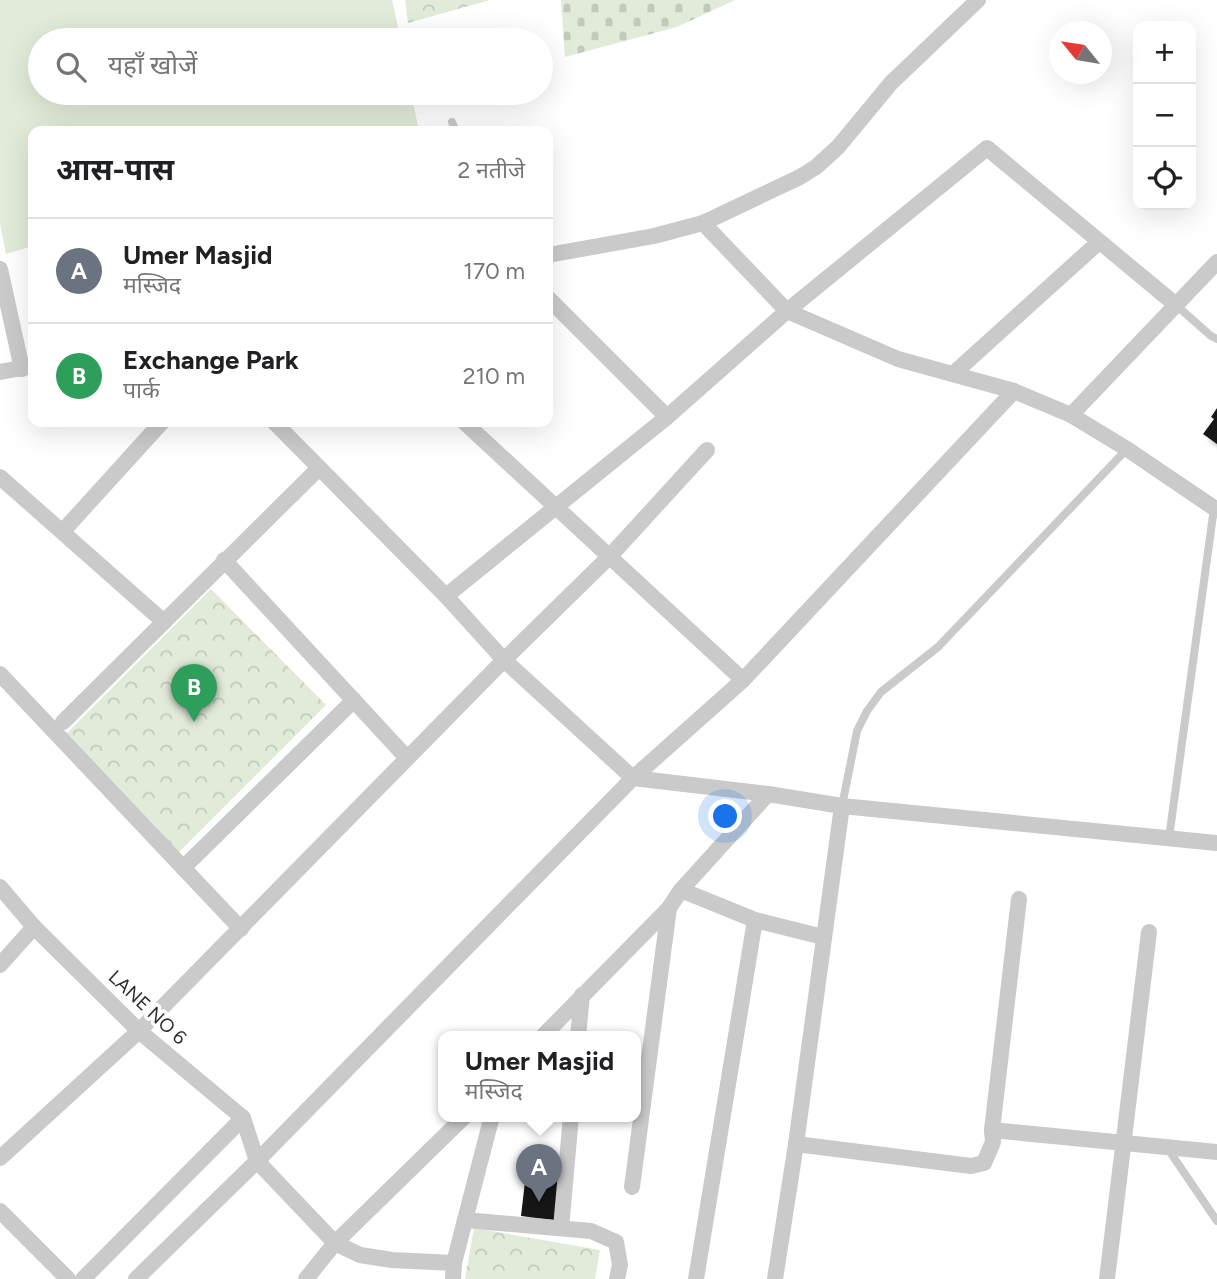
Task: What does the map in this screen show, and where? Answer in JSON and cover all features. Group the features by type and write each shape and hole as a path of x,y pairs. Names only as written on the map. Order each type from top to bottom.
{"street":[{"path":"553,254 654,236 704,223 800,177 838,147 891,83 978,0"},
{"path":"446,596 667,417 787,311 987,148 1176,305"},
{"path":"704,223 787,311 898,359 1014,391 1072,415 1216,509"},
{"path":"953,374 1099,242"},
{"path":"1072,415 1217,262"},
{"path":"0,269 28,367 0,372"},
{"path":"553,303 667,417"},
{"path":"136,1279 257,1161 633,778 743,680 1014,391"},
{"path":"62,531 157,427"},
{"path":"279,427 446,596 504,660 633,778 768,794 842,807 1217,843"},
{"path":"469,427 743,680"},
{"path":"0,1158 139,1031 241,929 407,758 610,556 707,450"},
{"path":"63,722 318,468"},
{"path":"0,477 164,622"},
{"path":"224,560 407,758"},
{"path":"0,674 241,929"},
{"path":"183,868 354,700"},
{"path":"548,1031 669,908 681,890 768,794"},
{"path":"775,1279 842,807"},
{"name":"LANE NO 6","path":"0,887 34,927 139,1031 243,1118"},
{"path":"681,890 755,920 823,937"},
{"path":"796,1144 979,1166 984,1163 993,1142 992,1130 1019,899"},
{"path":"641,1119 669,908"},
{"path":"696,1279 755,920"},
{"path":"0,965 34,927"},
{"path":"1107,1279 1149,932"},
{"path":"578,1031 582,995"},
{"path":"83,1279 243,1118 257,1161 335,1243 360,1255 453,1271 490,1122"},
{"path":"306,1279 335,1243 458,1122"},
{"path":"561,1228 570,1122"},
{"path":"632,1187 641,1122"},
{"path":"992,1130 1217,1152"},
{"path":"0,1211 68,1279"},
{"path":"464,1220 591,1231 616,1242 620,1265 617,1279"}],"lane":[{"path":"452,122 454,126"},
{"path":"1176,305 1217,339"},
{"path":"842,807 857,732 867,711 881,692 938,647 1127,449"},
{"path":"1169,838 1216,509"},
{"path":"1167,1146 1217,1220"}],"green space":[{"path":"0,0 392,0 398,28 28,28 28,105 414,105 418,126 28,126 28,247 6,254 0,224"},
{"path":"405,0 490,0 408,23"},
{"path":"561,0 735,0 677,27 565,57"},
{"path":"211,589 326,705 177,854 62,738"},
{"path":"474,1228 600,1250 595,1279 465,1279"}],"building":[{"path":"1217,408 1217,444 1203,434 1214,419 1211,417"},
{"path":"526,1173 559,1176 554,1220 521,1216"}],"place":[{"name":"Exchange Park","path":"194,722"},
{"name":"Umer Masjid","path":"539,1202"}]}
